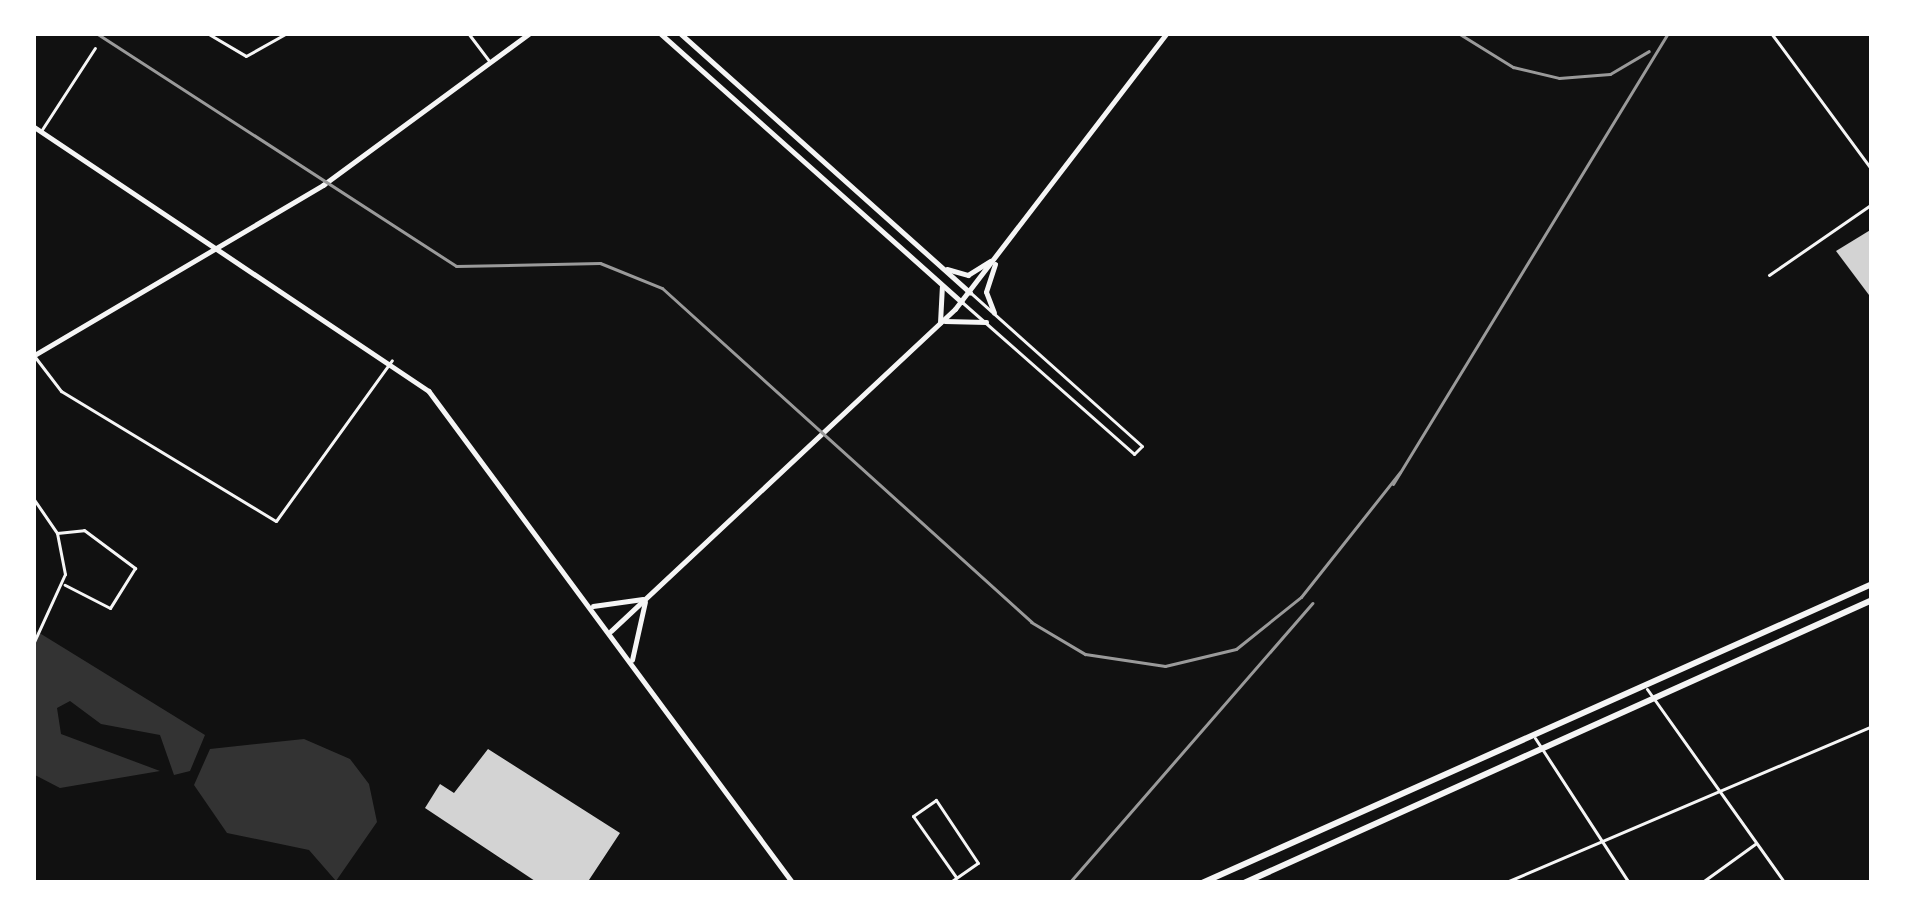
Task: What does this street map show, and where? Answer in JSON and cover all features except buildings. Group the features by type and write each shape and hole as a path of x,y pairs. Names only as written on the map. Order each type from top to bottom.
{"main road":[{"path":"33,355 323,185 530,33"},
{"path":"660,33 962,302"},
{"path":"680,33 970,292"},
{"path":"611,631 962,302 1167,33"},
{"path":"33,126 392,360 474,440 793,883"},
{"path":"935,262 968,275 999,254"},
{"path":"994,313 986,292 999,254"},
{"path":"939,281 940,323"},
{"path":"940,323 986,322"},
{"path":"1209,882 1872,584"},
{"path":"593,606 648,597"},
{"path":"632,660 648,597"},
{"path":"1227,872 1240,883 1872,600"}],"street":[{"path":"207,33 246,56 287,33"},
{"path":"467,33 490,63"},
{"path":"1771,33 1872,170"},
{"path":"41,131 95,48"},
{"path":"1769,275 1872,204"},
{"path":"962,302 1134,454 1142,446 970,292"},
{"path":"33,355 61,391 276,521 392,360"},
{"path":"33,498 57,533 65,585 33,644"},
{"path":"57,533 84,530 135,568 110,608 65,585"},
{"path":"1646,688 1785,883"},
{"path":"1504,883 1716,787 1872,726"},
{"path":"1535,738 1629,883"},
{"path":"949,883 956,878 978,862 936,800 913,816 956,878"},
{"path":"1700,883 1756,843"},
{"path":"1522,875 1528,883"}],"shaded area":[{"path":"33,629 205,735 190,771 174,775 160,735 101,724 70,701 57,708 61,734 160,771 60,788 33,774"},
{"path":"304,739 350,759 369,784 377,822 336,881 309,850 227,833 194,785 210,749"}],"railway":[{"path":"96,33 456,266 600,263 662,288 1031,622 1085,654 1165,666 1236,649 1301,597 1400,472"},
{"path":"1458,33 1513,67 1559,78 1610,74 1649,51"},
{"path":"1393,484 1668,33"},
{"path":"1069,883 1312,603"}]}
